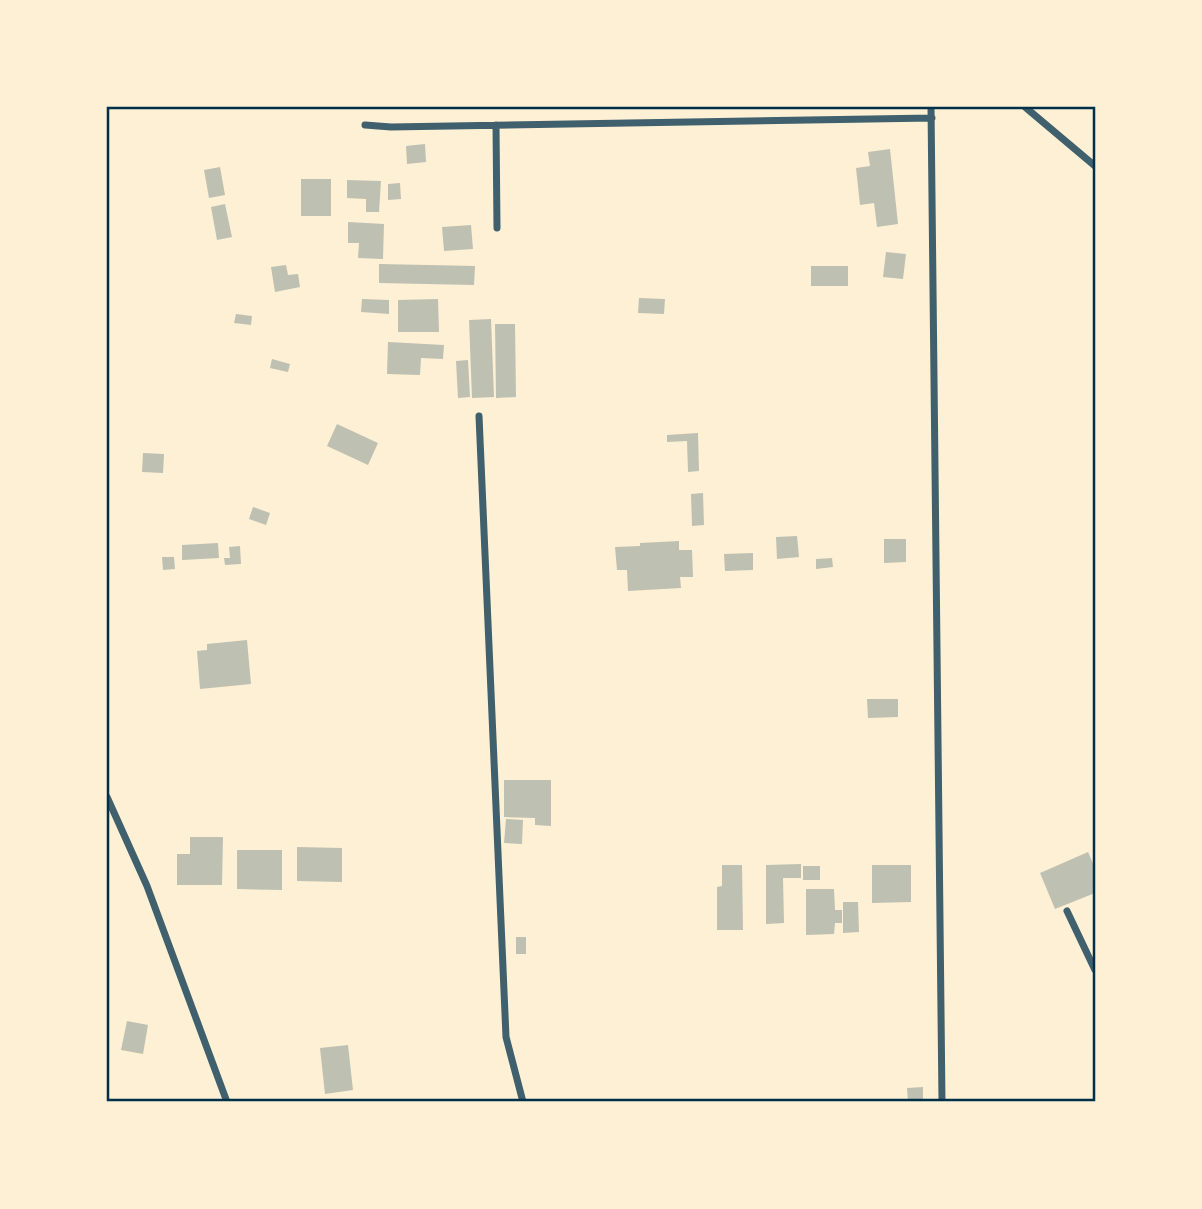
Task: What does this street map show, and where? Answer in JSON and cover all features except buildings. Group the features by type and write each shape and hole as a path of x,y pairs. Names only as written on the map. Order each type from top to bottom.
{"street":[{"path":"931,107 942,1102"},
{"path":"1025,107 1095,166"},
{"path":"365,125 391,127 932,118"},
{"path":"496,125 497,228"},
{"path":"479,416 506,1037 523,1102"},
{"path":"107,797 147,886 226,1102"},
{"path":"1067,911 1095,970"}]}
